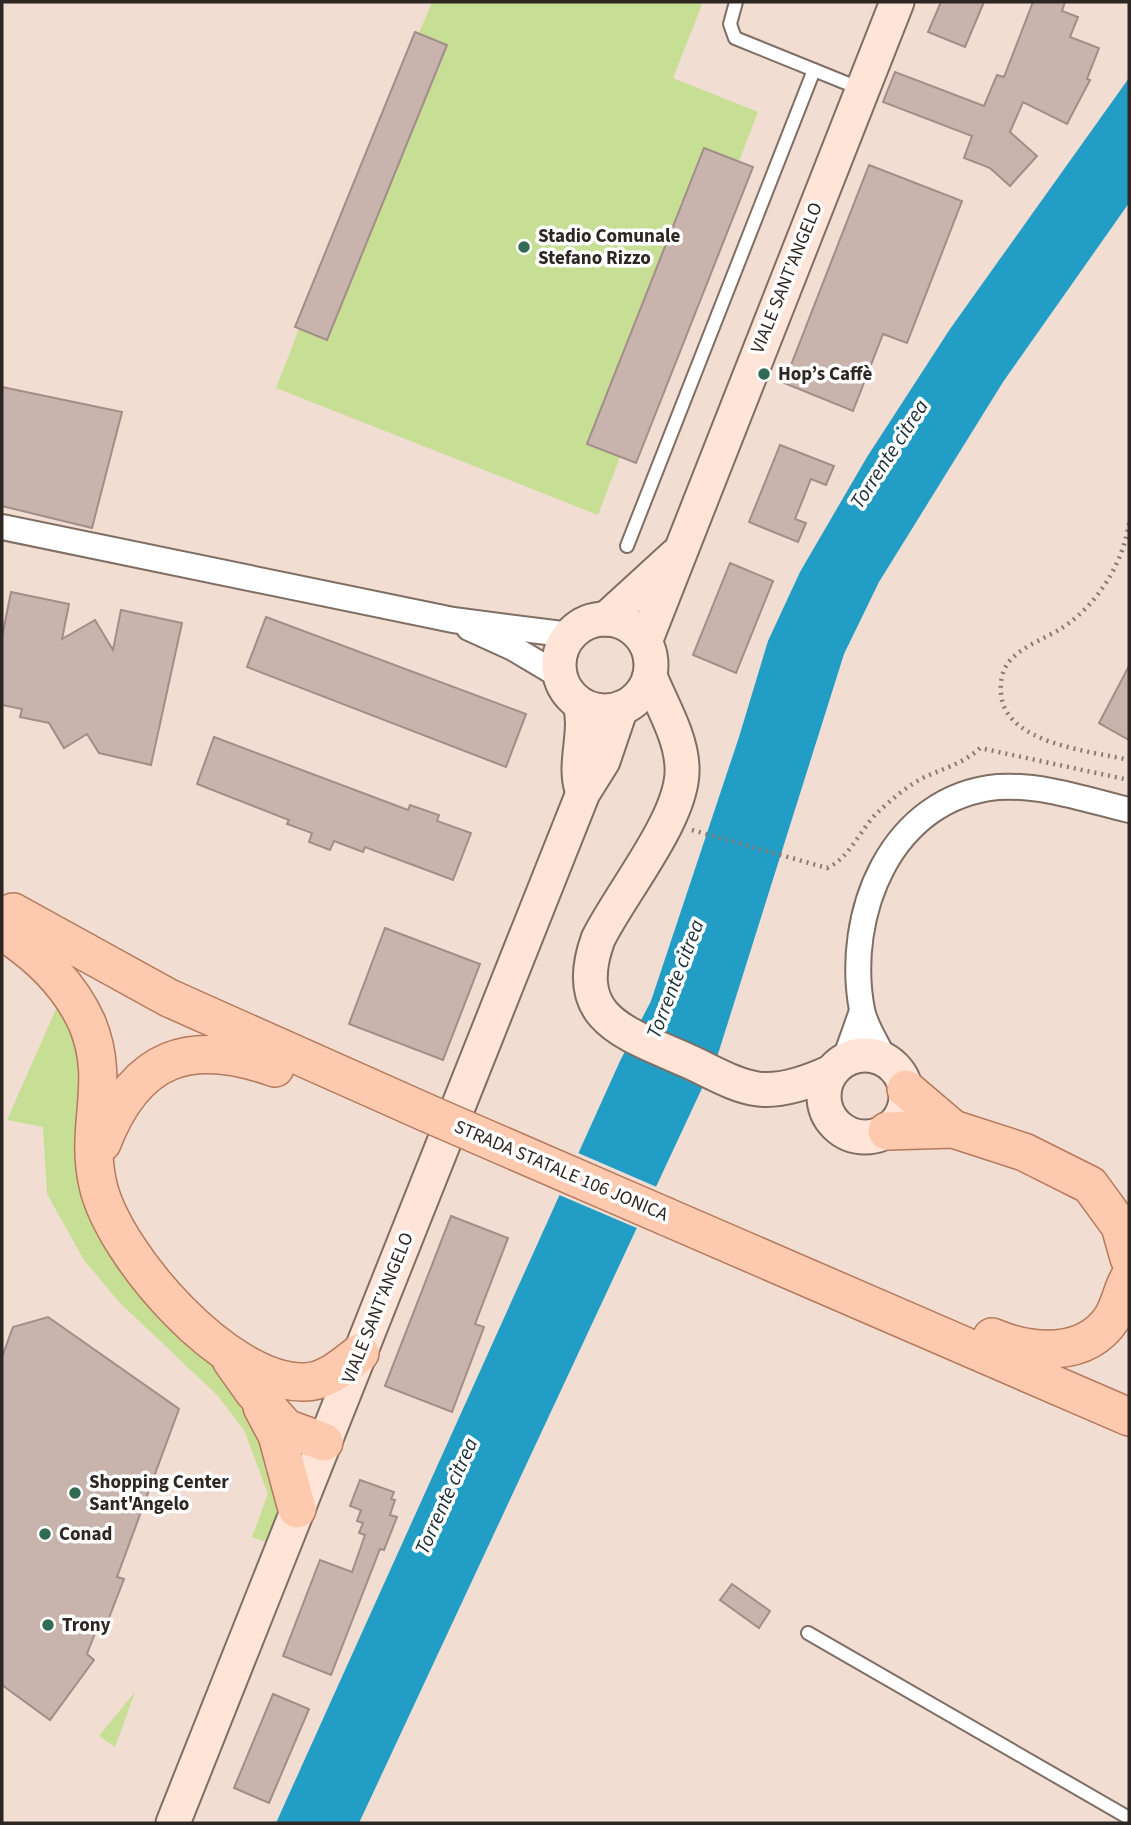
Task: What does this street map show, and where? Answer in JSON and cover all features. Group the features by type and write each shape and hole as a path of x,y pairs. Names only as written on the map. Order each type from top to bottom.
{"main road":[{"name":"VIALE SANT'ANGELO","path":"645,642 897,2"},
{"name":"VIALE SANT'ANGELO","path":"606,619 678,554"},
{"path":"650,676 645,689 623,707 600,711 580,704 571,696 560,676 560,654 570,635 593,620 622,622 635,630 645,642 649,653 650,676 679,747 682,765 678,797 605,925 591,960 589,981 592,998 601,1013 624,1032 723,1077 760,1089 793,1107 829,1117 849,1134 862,1137 887,1131 953,1129 1024,1152 1090,1185 1120,1226 1129,1258"},
{"name":"VIALE SANT'ANGELO","path":"580,704 584,718 578,779 583,793"},
{"name":"VIALE SANT'ANGELO","path":"173,1823 583,793 603,761 623,707"},
{"path":"623,707 679,747"},
{"name":"STRADA STATALE 106 JONICA","path":"2,905 160,994 1129,1417"},
{"path":"2,931 35,953 58,976 86,1021 97,1051 100,1076 92,1140 98,1185 107,1214 128,1248 179,1309 261,1379 286,1428 326,1437"},
{"path":"94,1154 112,1117 132,1087 167,1062 198,1053 237,1055 362,1100 414,1107"},
{"path":"760,1089 797,1085 871,1054 894,1066 906,1089 953,1129"},
{"path":"829,1117 823,1094 838,1066"},
{"path":"887,1131 903,1113 906,1089"},
{"path":"788,1268 831,1268 1017,1348 1035,1350 1061,1349 1097,1333 1113,1316 1129,1278"},
{"path":"261,1379 304,1382 316,1380 336,1371 360,1353"},
{"path":"261,1379 297,1509"}],"street":[{"path":"2,527 453,620 570,635"},
{"path":"453,620 513,648 560,676"},
{"path":"884,1059 862,1011 860,944 865,909 875,879 892,848 910,827 935,807 964,794 1017,786 1129,810"},
{"path":"838,1066 862,1011"}],"lane":[{"path":"736,2 730,24 735,38 861,89"},
{"path":"627,546 814,70"},
{"path":"808,1633 1129,1818"}],"path":[{"path":"1129,523 1126,544 1115,568 1088,606 1063,627 1009,662 1000,686 1005,710 1025,732 1071,747 1129,760"},
{"path":"692,830 789,859"}],"green space":[{"name":"Stadio Comunale Stefano Rizzo","path":"432,2 703,2 673,78 758,112 739,161 753,167 636,463 620,457 598,515 276,388 299,329 295,327 415,32 419,33"},
{"path":"61,998 83,1035 82,1152 239,1385 283,1500 268,1543 252,1537 268,1494 244,1430 218,1396 119,1302 84,1260 47,1194 43,1127 7,1120"},
{"path":"135,1692 115,1747 99,1736"}],"water":[{"name":"Torrente citrea","path":"1129,78 1129,203 1003,382 879,582 844,654 718,1054 359,1823 276,1823 620,1061 651,1001 768,641 800,572 867,457 950,329"}],"pier":[{"path":"576,1152 659,1188 639,1229 557,1194"}],"building":[{"path":"941,2 984,2 965,47 928,32"},
{"path":"1033,2 1065,2 1062,11 1078,17 1070,37 1099,48 1087,79 1090,80 1067,124 1023,102 1010,132 1037,156 1010,186 990,168 964,158 972,136 883,102 895,72 984,106 997,75 1004,77"},
{"path":"415,32 447,45 327,340 295,327"},
{"path":"704,148 753,167 636,463 587,444"},
{"path":"869,165 962,201 907,343 883,334 853,411 784,383"},
{"path":"2,387 122,412 92,528 2,506"},
{"path":"780,445 834,466 826,485 811,479 795,519 806,523 798,542 749,522"},
{"path":"730,563 773,581 736,673 693,655"},
{"path":"11,592 69,604 62,639 95,620 113,650 121,610 182,623 151,765 99,753 87,734 64,748 49,723 20,717 22,709 2,705 2,637"},
{"path":"266,617 526,714 506,767 247,667"},
{"path":"1129,666 1129,740 1099,723"},
{"path":"214,737 408,810 410,805 439,815 437,821 471,833 453,880 365,847 363,852 334,841 330,850 309,842 312,833 287,824 289,820 197,784"},
{"path":"385,928 480,964 443,1060 349,1024"},
{"path":"451,1216 508,1238 475,1324 484,1327 452,1412 385,1386"},
{"name":"Shopping Center Sant'Angelo","path":"48,1317 179,1409 117,1577 124,1579 107,1623 100,1620 87,1654 94,1660 50,1720 2,1685 2,1357 13,1327"},
{"path":"360,1480 394,1492 391,1499 395,1500 390,1515 397,1517 384,1550 380,1549 331,1675 283,1656 320,1560 352,1572 365,1535 359,1533 363,1523 357,1521 361,1510 350,1506"},
{"path":"732,1584 770,1611 759,1628 720,1600"},
{"path":"273,1694 309,1709 269,1803 234,1788"}],"place":[{"name":"Stadio Comunale Stefano Rizzo","path":"524,247"},
{"name":"Hop’s Caffè","path":"764,374"},
{"name":"Shopping Center Sant'Angelo","path":"75,1493"},
{"name":"Conad","path":"45,1534"},
{"name":"Trony","path":"48,1625"}]}
